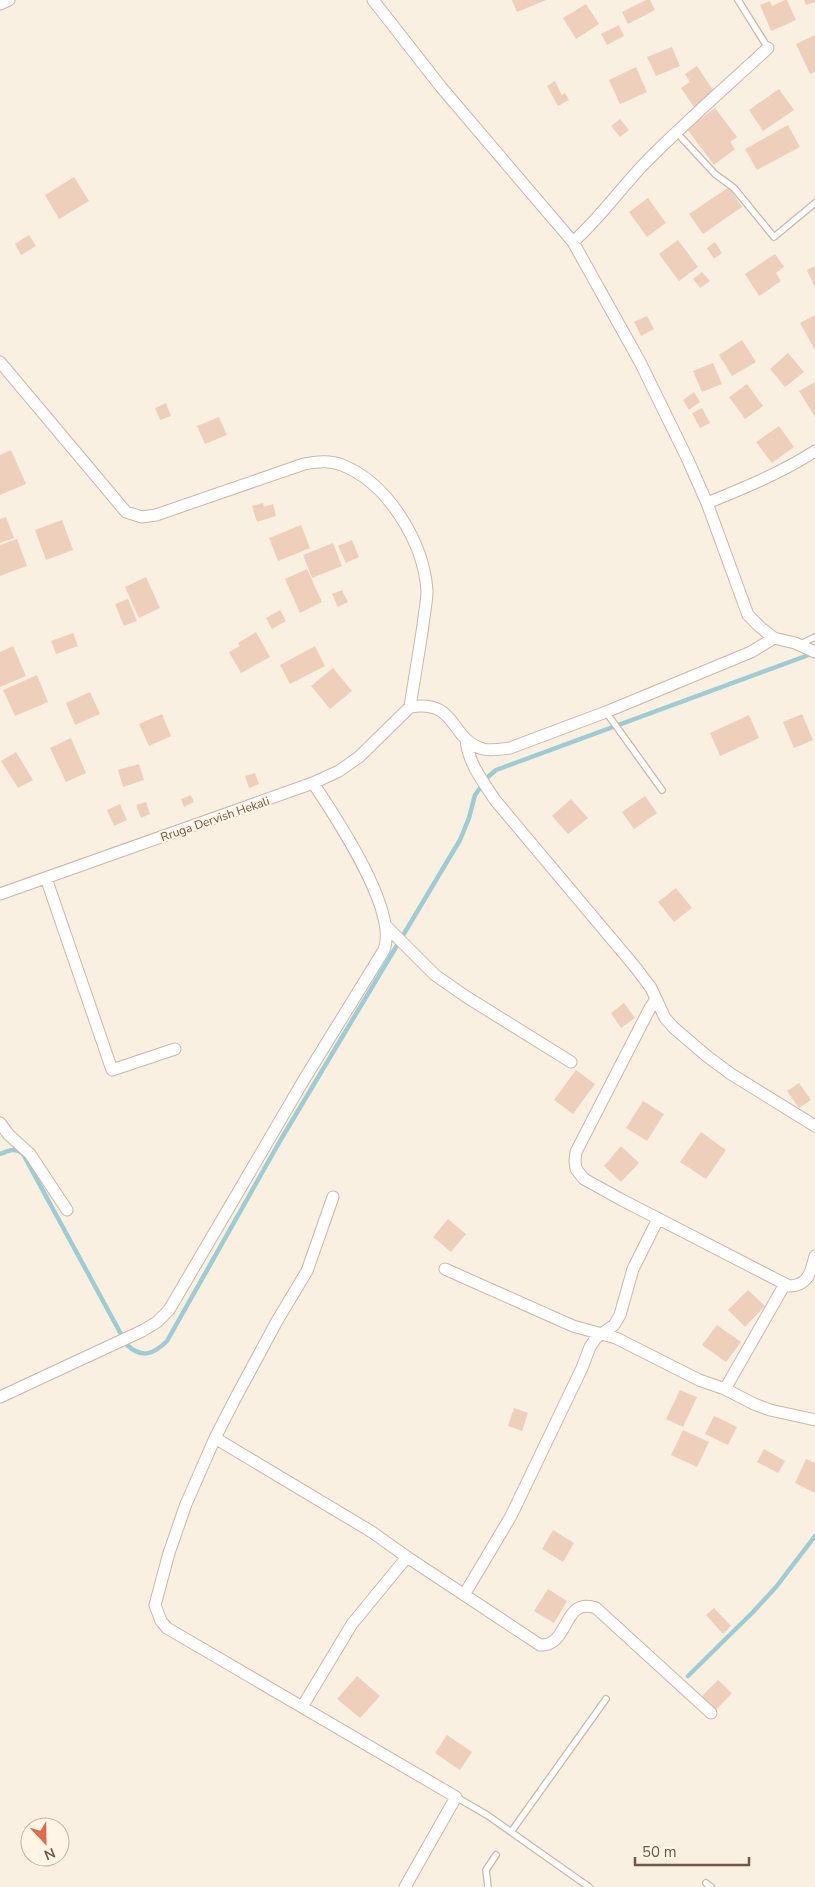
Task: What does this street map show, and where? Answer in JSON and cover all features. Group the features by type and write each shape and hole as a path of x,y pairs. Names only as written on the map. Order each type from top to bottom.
{"street":[{"path":"0,4 9,0"},
{"path":"373,0 440,87 573,242 640,362 687,458 707,503 748,615 774,638 807,649"},
{"path":"573,242 593,224 629,180 768,48"},
{"path":"0,362 126,512 142,517 171,511 304,464 322,461 341,464 356,472 382,491 399,512 413,542 423,565 427,593 410,708 424,705 436,708 446,715 466,739 475,746 496,750 510,748 606,712 751,652 774,638"},
{"path":"707,503 750,486 792,466 815,451"},
{"name":"Rruga Dervish Hekali","path":"0,894 313,783 339,771 359,756 410,708"},
{"path":"466,739 468,756 495,800 636,968 651,988 665,1018 708,1057 763,1095 815,1126"},
{"path":"0,1397 142,1331 157,1322 169,1310 305,1078 384,950 388,940 386,926 371,882 338,821 313,783"},
{"path":"46,878 112,1070 175,1049"},
{"path":"386,926 435,975 465,996 571,1062"},
{"path":"656,1000 650,1008 581,1144 575,1161 576,1169 584,1179 785,1284 796,1286 803,1284 811,1271 815,1256"},
{"path":"0,1123 9,1135 30,1154 67,1210"},
{"path":"333,1197 307,1271 277,1321 215,1438 186,1504 169,1553 155,1605 161,1622 167,1628 456,1797 406,1887"},
{"path":"464,1595 512,1516 582,1368 590,1347 614,1325 620,1315 633,1269 658,1219"},
{"path":"445,1269 573,1326 616,1338 699,1380 725,1389 770,1410 815,1420"},
{"path":"725,1389 785,1284"},
{"path":"215,1438 372,1532 406,1557 540,1645 546,1645 559,1636 572,1613 578,1608 589,1606 596,1608 712,1713"},
{"path":"302,1707 352,1624 406,1557"}],"lane":[{"path":"738,0 768,48"},
{"path":"677,133 715,174 734,188 774,237 815,203"},
{"path":"807,649 815,637"},
{"path":"606,712 662,790"},
{"path":"511,1832 606,1699"},
{"path":"456,1797 487,1815 589,1887"},
{"path":"488,1887 486,1870 496,1855"}],"building":[{"path":"512,0 546,0 517,12"},
{"path":"646,0 650,0 655,10 628,24 622,12"},
{"path":"787,0 796,20 771,31 760,5 770,1 772,6"},
{"path":"804,0 815,0 815,2 806,5"},
{"path":"586,4 599,24 576,39 563,18"},
{"path":"619,25 624,36 607,45 601,34"},
{"path":"815,35 815,72 810,74 796,44"},
{"path":"672,47 680,66 656,76 647,57"},
{"path":"697,66 715,93 694,107 681,88 690,82 685,74"},
{"path":"636,67 647,92 620,104 609,80"},
{"path":"555,81 562,95 565,93 569,100 558,106 547,86"},
{"path":"779,89 794,110 763,131 749,110"},
{"path":"715,108 737,137 730,142 735,149 714,165 687,129"},
{"path":"620,119 629,130 620,137 611,126"},
{"path":"788,125 800,147 757,170 745,149"},
{"path":"74,177 89,201 59,219 45,195"},
{"path":"729,187 742,207 703,234 689,214"},
{"path":"648,198 666,223 647,237 629,212"},
{"path":"29,235 36,246 21,255 15,244"},
{"path":"678,240 698,267 679,281 659,254"},
{"path":"715,242 722,253 714,259 707,248"},
{"path":"775,254 784,267 776,273 781,281 759,296 745,274"},
{"path":"815,266 815,288 807,270"},
{"path":"702,272 710,281 700,288 693,279"},
{"path":"815,315 815,350 800,323"},
{"path":"647,316 654,329 641,336 634,322"},
{"path":"742,340 756,362 732,376 719,355"},
{"path":"788,353 804,372 785,387 770,369"},
{"path":"713,363 722,384 702,392 693,371"},
{"path":"815,382 815,417 799,391"},
{"path":"747,384 763,406 745,419 729,397"},
{"path":"694,392 700,402 689,410 683,400"},
{"path":"166,403 171,416 160,420 155,408"},
{"path":"702,408 710,423 700,428 692,413"},
{"path":"219,417 227,435 205,444 197,426"},
{"path":"779,426 794,447 772,463 756,442"},
{"path":"11,450 26,484 0,495 0,455"},
{"path":"263,503 264,507 273,504 276,516 257,522 252,506"},
{"path":"6,517 14,538 0,543 0,519"},
{"path":"62,520 73,550 46,560 35,530"},
{"path":"301,525 310,548 278,561 269,538"},
{"path":"17,539 27,566 0,576 0,545"},
{"path":"352,540 359,557 346,563 338,546"},
{"path":"333,543 342,566 312,578 303,555"},
{"path":"307,569 322,602 300,613 285,579"},
{"path":"146,577 160,608 139,618 125,587"},
{"path":"342,590 348,602 338,607 332,594"},
{"path":"128,599 137,621 124,626 115,604"},
{"path":"280,610 286,621 272,629 266,618"},
{"path":"256,632 270,657 241,673 229,652 240,646 238,643"},
{"path":"73,633 78,646 56,654 51,641"},
{"path":"13,646 26,676 0,687 0,652"},
{"path":"315,646 325,666 290,684 280,665"},
{"path":"333,668 352,691 330,709 311,686"},
{"path":"37,675 48,702 15,716 3,690"},
{"path":"90,692 100,714 75,725 66,703"},
{"path":"162,714 171,736 149,746 139,724"},
{"path":"802,714 813,740 794,748 783,722"},
{"path":"749,715 759,738 720,756 710,733"},
{"path":"71,738 86,773 66,782 50,748"},
{"path":"16,752 33,780 18,788 1,761"},
{"path":"139,764 144,780 123,787 118,770"},
{"path":"255,773 259,784 249,788 245,776"},
{"path":"191,795 194,802 184,807 181,799"},
{"path":"645,796 657,813 634,829 622,812"},
{"path":"571,799 588,818 568,834 552,816"},
{"path":"146,802 150,814 141,818 136,805"},
{"path":"120,804 127,820 114,826 107,810"},
{"path":"676,888 692,908 674,922 658,902"},
{"path":"624,1003 635,1018 621,1028 611,1013"},
{"path":"576,1070 595,1084 573,1114 554,1100"},
{"path":"799,1083 811,1100 799,1108 787,1091"},
{"path":"643,1101 664,1114 647,1141 626,1128"},
{"path":"701,1132 726,1150 706,1179 680,1162"},
{"path":"621,1146 639,1163 621,1182 604,1166"},
{"path":"448,1219 466,1234 451,1252 433,1237"},
{"path":"748,1290 765,1306 745,1327 728,1310"},
{"path":"717,1325 741,1342 726,1362 702,1345"},
{"path":"680,1390 697,1397 683,1427 666,1419"},
{"path":"514,1408 528,1413 522,1431 508,1426"},
{"path":"714,1416 737,1427 728,1445 705,1434"},
{"path":"683,1430 709,1442 697,1467 671,1455"},
{"path":"764,1449 785,1461 778,1473 757,1462"},
{"path":"806,1459 815,1463 815,1493 795,1483"},
{"path":"553,1530 574,1543 563,1562 542,1549"},
{"path":"548,1589 567,1601 554,1623 534,1611"},
{"path":"714,1608 731,1626 723,1634 706,1615"},
{"path":"357,1676 380,1696 360,1718 337,1699"},
{"path":"718,1680 732,1693 714,1712 700,1698"},
{"path":"447,1735 472,1752 460,1770 435,1753"}],"waterway":[{"path":"127,1345 138,1352 148,1353 153,1352 167,1341 280,1141 460,840 469,818 475,795 489,776 496,770 814,653"},
{"path":"0,1154 15,1150 23,1154 121,1334"},
{"path":"688,1676 776,1587 815,1536"}]}
